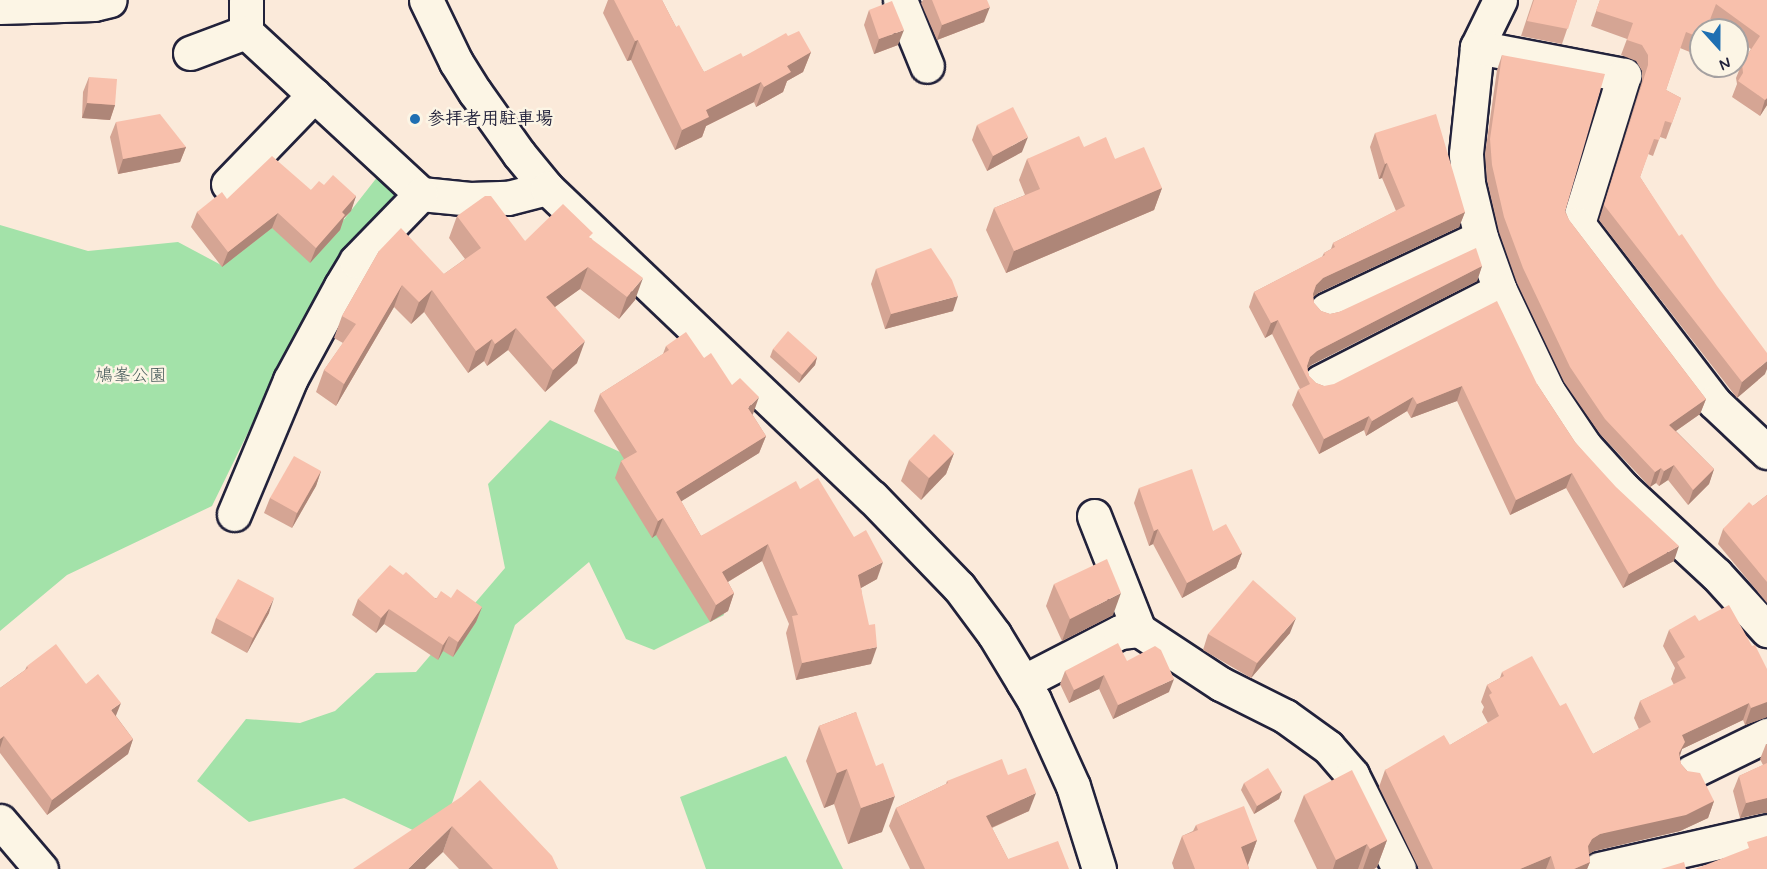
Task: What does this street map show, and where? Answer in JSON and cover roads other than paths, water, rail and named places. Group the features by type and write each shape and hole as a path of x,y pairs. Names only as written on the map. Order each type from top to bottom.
{"street":[{"path":"0,7 94,4 110,0"},
{"path":"246,0 246,32 421,194 471,200 498,198 547,188"},
{"path":"900,0 927,66"},
{"path":"1500,0 1477,47 1466,154 1468,183 1481,237 1500,290 1548,391 1585,446 1623,488 1716,574 1765,624"},
{"path":"438,5 475,92 547,188 927,552 977,612 1023,682 1069,777 1100,869"},
{"path":"190,54 246,32"},
{"path":"1477,47 1624,75 1578,224 1714,402 1767,452"},
{"path":"228,184 314,95"},
{"path":"234,514 290,380 341,286 356,261 421,194"},
{"path":"1326,310 1481,237"},
{"path":"1320,382 1500,290"},
{"path":"1094,516 1139,630 1221,684 1285,716 1328,747 1352,775 1399,869"},
{"path":"1023,682 1120,632 1139,630"},
{"path":"1691,772 1767,735"},
{"path":"0,820 40,869"},
{"path":"1599,869 1767,831"}],"place":[{"name":"参拝者用駐車場","path":"415,119"}],"park label":[{"name":"鳩峯公園","path":"131,376"}]}
